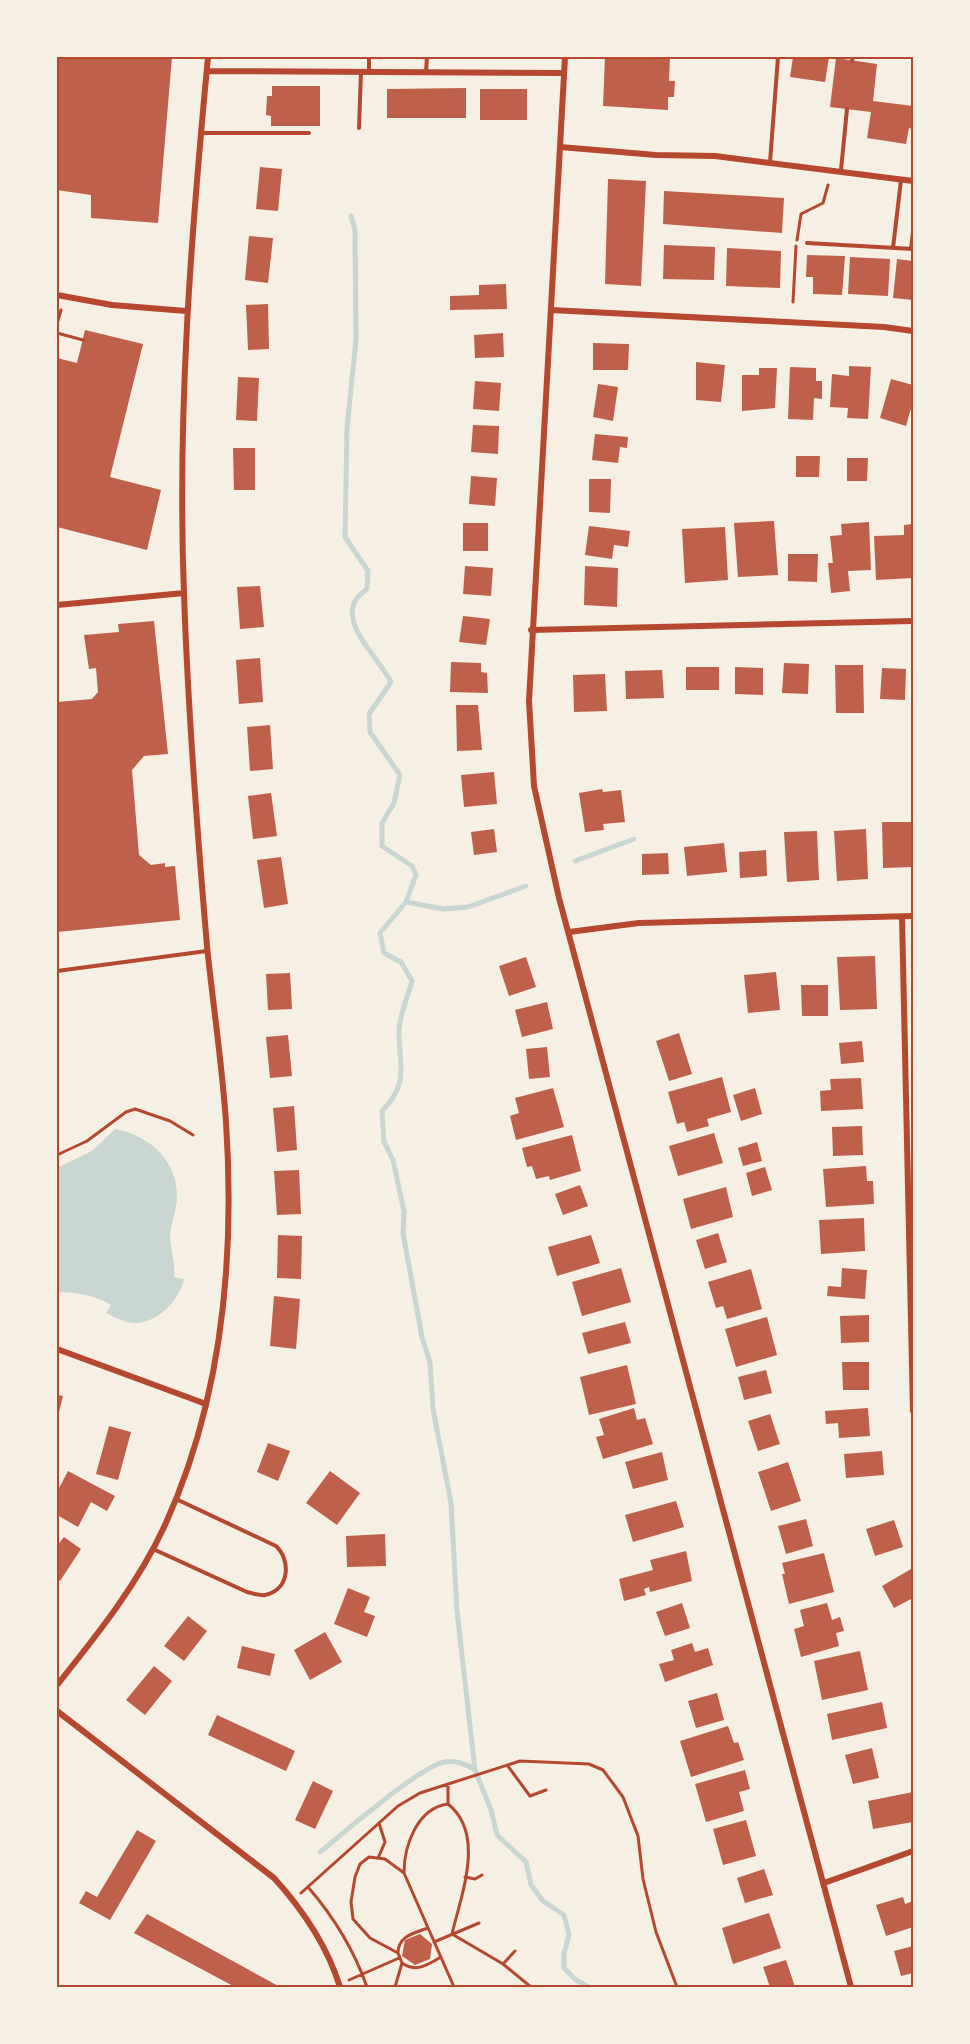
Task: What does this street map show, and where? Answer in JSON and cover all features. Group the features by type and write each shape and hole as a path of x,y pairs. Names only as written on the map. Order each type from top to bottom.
{"street":[{"path":"57,1685 105,1624 153,1549 176,1499 206,1404 219,1341 228,1232 226,1123 208,951 193,763 184,593 183,415 186,311 208,57"},
{"path":"565,57 531,630 529,729 538,814 851,1987"},
{"path":"207,71 564,74"},
{"path":"560,147 770,162 913,181"},
{"path":"57,295 112,305 186,311"},
{"path":"551,310 884,327 913,331"},
{"path":"57,605 184,593"},
{"path":"531,630 913,621"},
{"path":"569,932 639,923 913,916"},
{"path":"902,917 913,1411"},
{"path":"57,1348 206,1404"},
{"path":"57,1711 274,1878 298,1905 318,1934 340,1987"},
{"path":"824,1883 913,1851"}],"lane":[{"path":"369,57 369,72"},
{"path":"426,72 427,57"},
{"path":"770,162 778,57"},
{"path":"358,128 361,72"},
{"path":"841,170 847,109"},
{"path":"200,133 309,133"},
{"path":"892,248 901,180"},
{"path":"807,243 912,249 913,232"},
{"path":"57,971 208,951"},
{"path":"153,1549 247,1592 263,1596 278,1588 286,1574 287,1563 284,1554 276,1546 176,1499"}],"path":[{"path":"57,324 61,310"},
{"path":"57,333 83,340"},
{"path":"57,1155 77,1147 126,1112 135,1109 170,1121 193,1135"},
{"path":"367,1987 325,1907 308,1887 398,1806 420,1794 520,1761 556,1761 589,1764 603,1770 623,1797 638,1836 643,1879 656,1932 677,1987"},
{"path":"507,1765 530,1796 546,1790"},
{"path":"447,1804 448,1784"},
{"path":"452,1934 468,1854 466,1828 456,1810 447,1804 436,1805 424,1816 404,1858 404,1874 454,1987"},
{"path":"379,1823 385,1842 379,1856"},
{"path":"399,1956 362,1932 352,1912 357,1869 369,1857 379,1856 404,1874"},
{"path":"465,1876 475,1879 482,1875"},
{"path":"434,1942 479,1923"},
{"path":"395,1987 402,1963 399,1956 401,1941 406,1936 428,1928"},
{"path":"452,1934 503,1964 531,1987"},
{"path":"503,1964 515,1951"},
{"path":"353,1978 399,1956"},
{"path":"402,1963 420,1968 441,1957"}],"shaded area":[{"path":"115,1129 140,1137 160,1152 173,1173 176,1185 177,1199 170,1241 174,1277 184,1279 170,1305 162,1313 144,1322 124,1321 106,1313 111,1305 91,1296 57,1292 57,1168 92,1151"}],"building":[{"path":"57,57 172,57 158,223 91,218 91,195 57,190"},
{"path":"605,57 670,57 669,81 675,81 674,97 668,97 668,110 603,106"},
{"path":"793,57 829,57 825,82 790,77"},
{"path":"836,58 877,64 873,101 913,106 913,129 909,128 906,144 867,138 871,112 830,107"},
{"path":"272,86 320,86 320,126 271,126 271,116 266,115 267,96 272,96"},
{"path":"466,88 466,118 387,118 387,89"},
{"path":"480,89 527,89 527,120 480,120"},
{"path":"260,167 282,169 278,211 256,209"},
{"path":"608,179 646,181 641,286 605,284"},
{"path":"664,191 784,198 782,233 663,224"},
{"path":"249,236 273,238 268,283 245,280"},
{"path":"664,245 715,247 714,280 663,279"},
{"path":"727,248 781,251 780,288 726,286"},
{"path":"807,255 845,256 842,295 813,294 813,277 806,277"},
{"path":"850,257 890,259 888,296 848,294"},
{"path":"897,259 913,261 913,300 893,298"},
{"path":"506,284 507,309 450,310 450,296 479,295 479,285"},
{"path":"268,304 269,349 248,350 246,305"},
{"path":"85,330 143,344 110,477 161,490 147,550 57,527 57,358 77,363"},
{"path":"503,333 504,357 475,358 474,335"},
{"path":"593,343 629,344 628,370 593,370"},
{"path":"696,362 725,365 721,402 696,400"},
{"path":"849,366 871,367 868,419 847,418 848,408 830,407 832,374 849,376"},
{"path":"790,367 816,368 816,381 822,381 822,399 814,398 813,420 788,419"},
{"path":"759,368 777,368 775,408 742,411 742,375 759,375"},
{"path":"238,377 259,378 257,421 236,420"},
{"path":"891,379 913,385 913,401 906,426 880,418"},
{"path":"475,381 501,383 499,411 473,409"},
{"path":"598,384 618,387 613,421 593,417"},
{"path":"473,425 499,426 498,454 471,452"},
{"path":"595,434 628,437 627,448 620,447 618,463 592,460"},
{"path":"233,448 255,448 255,490 234,490"},
{"path":"796,456 820,456 819,477 796,477"},
{"path":"847,458 868,458 867,481 847,481"},
{"path":"471,476 497,478 495,506 469,504"},
{"path":"589,479 611,479 610,513 589,512"},
{"path":"774,521 778,575 738,577 734,523"},
{"path":"869,522 871,570 848,571 850,591 831,593 828,563 833,563 830,536 842,535 841,524"},
{"path":"463,523 488,523 488,551 463,551"},
{"path":"913,524 913,578 876,580 874,536 904,535 904,525"},
{"path":"589,526 630,531 628,547 614,545 612,559 585,555"},
{"path":"725,527 728,580 685,583 682,529"},
{"path":"788,554 818,554 817,582 788,581"},
{"path":"465,566 493,568 491,596 463,594"},
{"path":"585,566 618,568 617,607 584,605"},
{"path":"260,586 264,627 240,629 237,587"},
{"path":"463,616 490,619 486,645 459,642"},
{"path":"154,621 168,754 144,756 132,770 139,855 151,865 165,863 165,867 175,866 180,920 57,932 57,702 92,699 98,692 96,668 89,669 84,635 119,632 118,624"},
{"path":"260,658 263,702 239,704 236,660"},
{"path":"451,662 481,663 481,672 487,673 488,693 450,692"},
{"path":"784,663 809,664 808,694 782,693"},
{"path":"835,665 863,665 864,713 836,713"},
{"path":"686,667 719,667 719,690 686,690"},
{"path":"735,667 763,668 763,695 735,694"},
{"path":"882,668 906,669 905,700 880,699"},
{"path":"662,670 664,698 626,699 625,671"},
{"path":"605,674 607,711 574,712 573,675"},
{"path":"456,705 478,705 482,750 457,751"},
{"path":"270,725 273,769 250,771 247,727"},
{"path":"494,772 497,804 464,807 461,775"},
{"path":"602,789 603,792 621,790 625,822 603,824 604,830 585,832 579,793"},
{"path":"271,793 277,836 253,839 248,796"},
{"path":"882,822 912,822 913,867 883,868"},
{"path":"494,829 497,852 474,855 471,832"},
{"path":"866,829 868,879 837,881 834,831"},
{"path":"817,831 819,880 787,882 784,832"},
{"path":"724,843 727,872 687,876 684,847"},
{"path":"766,850 767,876 740,878 739,852"},
{"path":"668,853 669,874 642,875 642,854"},
{"path":"281,857 288,904 264,908 257,860"},
{"path":"875,956 877,1009 840,1010 837,957"},
{"path":"526,957 536,987 509,996 499,966"},
{"path":"776,972 780,1010 748,1013 744,975"},
{"path":"290,973 292,1009 268,1010 266,974"},
{"path":"801,985 828,985 828,1016 802,1016"},
{"path":"547,1002 553,1029 522,1037 515,1010"},
{"path":"679,1033 692,1074 669,1081 656,1041"},
{"path":"288,1035 292,1076 270,1078 266,1037"},
{"path":"862,1041 864,1062 841,1064 839,1043"},
{"path":"547,1047 550,1077 529,1079 526,1049"},
{"path":"722,1077 731,1112 707,1119 709,1126 687,1132 684,1122 677,1124 668,1092"},
{"path":"861,1078 863,1109 821,1111 820,1091 831,1090 830,1079"},
{"path":"553,1088 564,1127 516,1140 510,1116 519,1113 515,1098"},
{"path":"755,1088 762,1114 741,1121 733,1095"},
{"path":"294,1106 297,1150 277,1152 273,1108"},
{"path":"862,1126 863,1155 833,1156 832,1127"},
{"path":"714,1133 723,1163 678,1176 669,1146"},
{"path":"572,1135 581,1171 550,1180 549,1176 536,1179 532,1166 527,1167 522,1148"},
{"path":"757,1142 762,1161 743,1166 738,1148"},
{"path":"866,1166 867,1181 873,1181 874,1204 826,1207 823,1169"},
{"path":"765,1167 772,1190 752,1196 746,1173"},
{"path":"299,1170 301,1214 277,1215 274,1171"},
{"path":"580,1185 588,1206 563,1215 555,1194"},
{"path":"726,1187 733,1217 691,1229 683,1199"},
{"path":"864,1218 865,1251 821,1254 819,1220"},
{"path":"718,1233 727,1262 705,1269 696,1240"},
{"path":"278,1235 302,1236 301,1279 277,1278"},
{"path":"591,1235 600,1263 557,1276 548,1247"},
{"path":"621,1268 631,1302 582,1316 572,1282"},
{"path":"842,1268 867,1270 865,1299 827,1296 828,1286 841,1287"},
{"path":"751,1269 762,1309 727,1319 723,1306 716,1308 708,1282"},
{"path":"274,1296 300,1299 296,1349 270,1346"},
{"path":"869,1315 869,1342 841,1343 840,1316"},
{"path":"767,1317 777,1355 736,1367 725,1329"},
{"path":"625,1322 631,1343 588,1354 582,1333"},
{"path":"842,1362 869,1362 869,1390 843,1390"},
{"path":"627,1365 636,1404 589,1415 580,1377"},
{"path":"766,1370 772,1393 744,1400 738,1377"},
{"path":"57,1395 63,1396 58,1416 57,1416"},
{"path":"634,1408 637,1420 645,1418 653,1444 603,1459 596,1437 604,1435 599,1419"},
{"path":"868,1408 870,1436 839,1438 838,1423 826,1424 825,1411"},
{"path":"770,1414 780,1444 758,1451 748,1421"},
{"path":"109,1426 131,1432 118,1480 96,1474"},
{"path":"268,1443 290,1451 278,1481 257,1472"},
{"path":"882,1451 884,1475 846,1478 844,1454"},
{"path":"662,1452 668,1480 633,1489 625,1462"},
{"path":"788,1462 801,1501 771,1511 758,1472"},
{"path":"68,1471 115,1496 107,1511 91,1502 78,1527 57,1515 57,1492"},
{"path":"330,1471 360,1493 337,1525 306,1503"},
{"path":"676,1501 684,1527 633,1542 625,1515"},
{"path":"806,1519 813,1546 786,1554 778,1526"},
{"path":"894,1520 903,1547 875,1556 866,1529"},
{"path":"385,1534 386,1566 347,1567 346,1536"},
{"path":"64,1537 81,1549 60,1581 57,1578 57,1546"},
{"path":"686,1551 692,1581 650,1592 649,1587 644,1589 646,1595 624,1601 619,1579 653,1570 650,1560"},
{"path":"824,1553 834,1592 789,1604 782,1574 785,1574 782,1563"},
{"path":"911,1569 913,1598 894,1608 882,1586"},
{"path":"348,1588 370,1597 364,1612 375,1616 367,1637 334,1624"},
{"path":"682,1603 690,1628 665,1636 656,1612"},
{"path":"827,1603 832,1620 840,1617 844,1631 836,1633 839,1646 801,1657 794,1629 804,1626 800,1610"},
{"path":"188,1616 207,1631 184,1661 164,1646"},
{"path":"325,1632 342,1662 310,1680 294,1650"},
{"path":"692,1643 695,1652 708,1648 713,1665 665,1682 659,1664 674,1660 671,1650"},
{"path":"242,1646 275,1654 270,1676 237,1668"},
{"path":"860,1651 868,1690 822,1700 814,1661"},
{"path":"154,1666 172,1681 145,1715 126,1700"},
{"path":"717,1693 724,1720 696,1728 688,1701"},
{"path":"882,1702 887,1728 832,1740 827,1714"},
{"path":"217,1715 295,1751 286,1771 208,1735"},
{"path":"728,1726 734,1743 738,1742 744,1760 691,1777 680,1741"},
{"path":"872,1748 879,1778 853,1784 845,1755"},
{"path":"745,1770 750,1789 739,1792 744,1811 706,1822 695,1784"},
{"path":"313,1781 333,1791 315,1829 295,1820"},
{"path":"913,1792 913,1822 873,1829 868,1801"},
{"path":"746,1820 756,1856 723,1865 713,1829"},
{"path":"137,1830 156,1841 110,1920 79,1903 86,1891 97,1897"},
{"path":"764,1869 773,1895 745,1903 737,1878"},
{"path":"903,1897 905,1904 913,1901 913,1927 886,1936 876,1905"},
{"path":"769,1913 781,1948 733,1964 722,1928"},
{"path":"147,1914 280,1987 235,1987 134,1933"},
{"path":"420,1934 432,1944 430,1959 415,1965 402,1956 405,1940"},
{"path":"913,1946 913,1973 901,1976 894,1951"},
{"path":"786,1960 795,1987 770,1987 763,1967"}],"waterway":[{"path":"351,216 355,230 356,340 347,428 345,537 368,571 367,589 355,601 352,613 358,633 391,682 369,714 370,732 400,775 394,803 382,823 382,846 412,866 416,875 406,902 380,933 384,953 401,962 412,981 399,1026 400,1082 391,1101 382,1111 384,1142 393,1160 404,1211 403,1233 422,1337 430,1362 433,1409 451,1503 457,1611 475,1770 491,1810 497,1835 526,1862 531,1885 543,1901 564,1915 569,1935 564,1953 564,1968 576,1980 589,1987"},
{"path":"575,861 634,839"},
{"path":"406,902 443,909 468,907 526,886"},
{"path":"320,1852 401,1787 433,1766 453,1762 465,1764 475,1770"}]}
